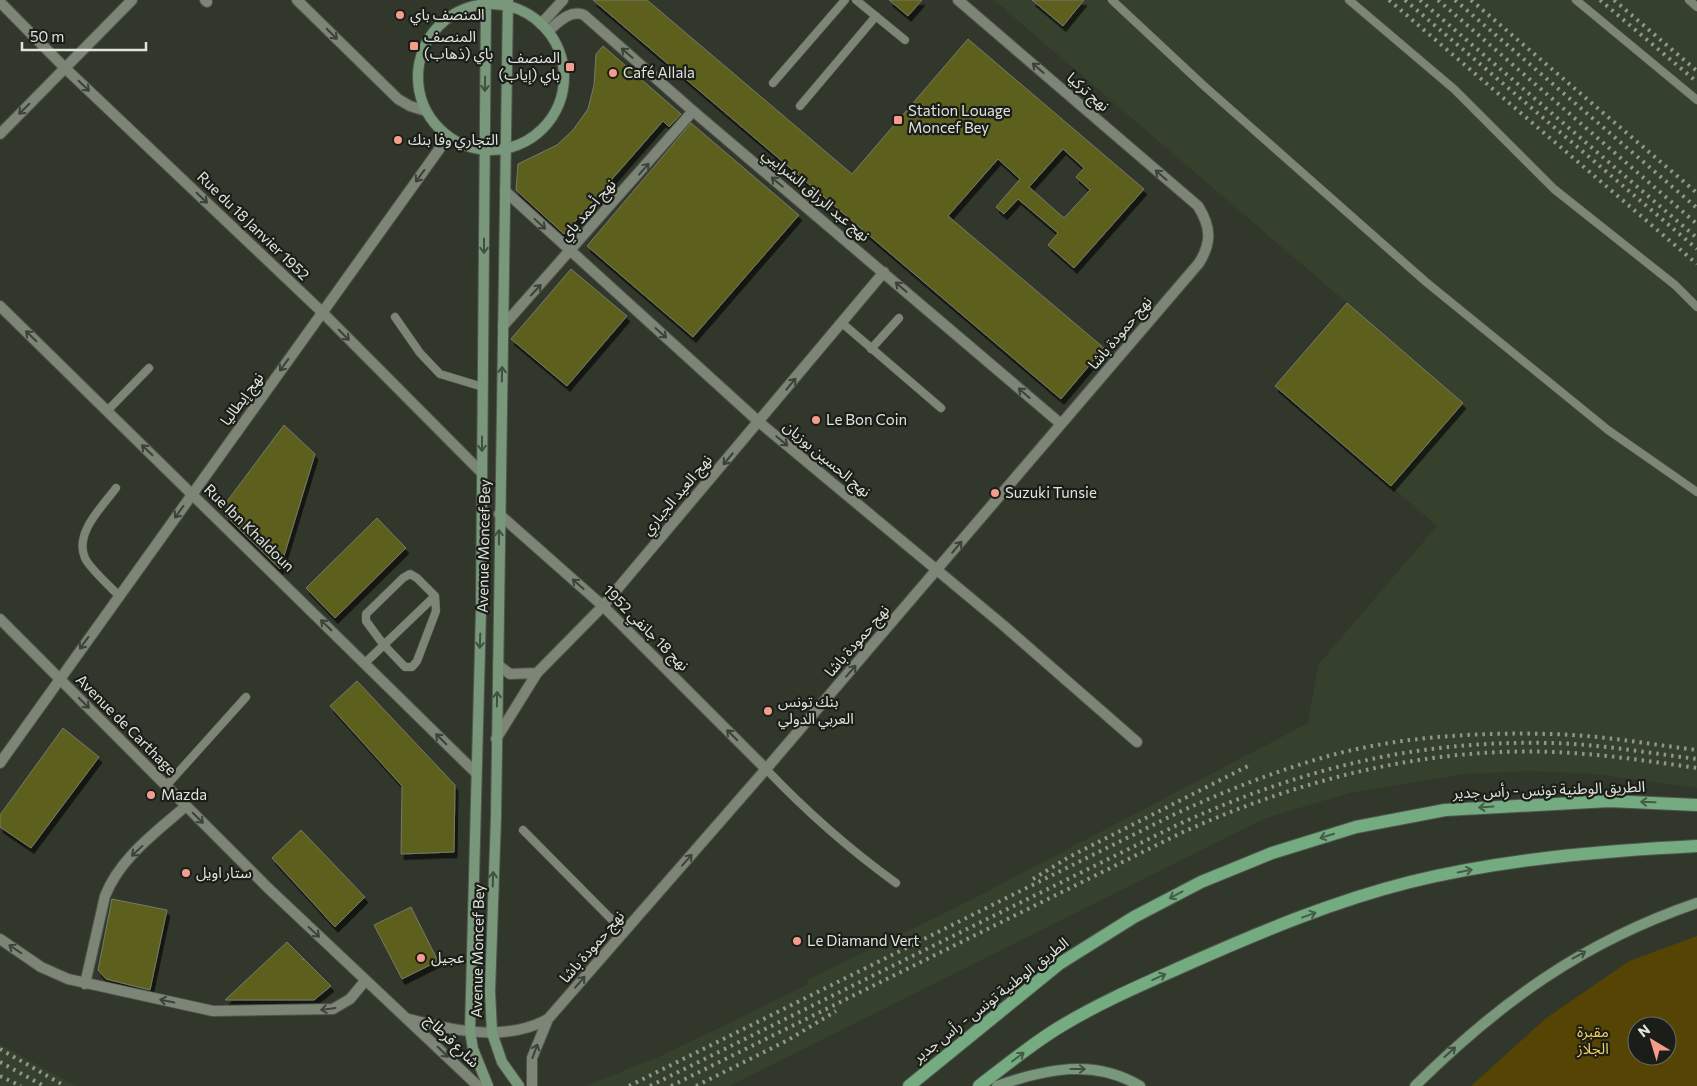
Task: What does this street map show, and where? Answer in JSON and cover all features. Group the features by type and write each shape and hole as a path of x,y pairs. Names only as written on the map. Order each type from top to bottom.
{"main road":[{"path":"486,2 508,3 526,12 544,27 560,52 564,77 559,101 547,122 529,139 506,148 485,150 466,146 448,137 426,111 417,83 421,54 435,29 458,11 486,2"},
{"name":"Avenue Moncef Bey","path":"486,2 481,610 476,773 475,900 470,1031 473,1050 488,1086"},
{"name":"Avenue Moncef Bey","path":"508,3 498,665 490,991 492,1033 502,1062 519,1086"},
{"name":"الطريق الوطنية تونس - رأس جدير","path":"909,1086 921,1074 1059,964 1134,917 1201,882 1272,853 1356,828 1445,810 1609,801 1697,805"},
{"path":"979,1086 1061,1026 1105,1001 1251,936 1334,906 1409,883 1514,862 1580,854 1697,846"},
{"path":"1415,1086 1483,1023 1566,962 1611,938 1663,914 1697,903"},
{"path":"997,1086 1028,1075 1080,1068 1108,1071 1140,1086"},
{"path":"905,1086 921,1074"}],"street":[{"path":"0,134 132,0"},
{"path":"297,0 398,99 410,106 426,111"},
{"path":"544,27 563,0"},
{"name":"نهج تركيا","path":"958,0 1198,206"},
{"name":"Rue du 18 Janvier 1952","path":"0,2 65,68 322,312 482,473"},
{"name":"نهج عبد الرزاق الشرايبي","path":"544,27 568,15 581,13 693,112 1061,424"},
{"name":"نهج أحمد باي","path":"503,326 570,253 693,112"},
{"name":"نهج إيطاليا","path":"0,763 448,137"},
{"name":"نهج الحسين بوزيان","path":"505,191 570,253 760,422 1004,625 1137,742"},
{"name":"نهج حمودة باشا","path":"407,1018 438,1027 492,1033 524,1030 548,1019 937,571 1200,264 1207,251 1209,228 1198,206"},
{"name":"نهج العيد الجباري","path":"496,739 536,673 603,606 760,422 884,272"},
{"name":"Rue Ibn Khaldoun","path":"0,306 476,773"},
{"name":"نهج 18 جانفي 1952","path":"499,514 603,606 766,769"},
{"name":"Avenue de Carthage","path":"0,619 267,887 407,1018"},
{"path":"498,665 510,674 536,673"},
{"path":"85,984 110,883 124,863 186,806"},
{"path":"0,939 41,967 68,979 213,1011 322,1010 344,1004 356,994 365,980"},
{"name":"شارع قرطاج","path":"407,1018 478,1086"},
{"path":"532,1086 532,1058 548,1019"}],"lane":[{"path":"773,84 845,0"},
{"path":"856,0 904,40"},
{"path":"1112,0 1203,85 1426,282 1608,430 1697,492"},
{"path":"1349,0 1454,88 1554,189 1675,285 1697,307"},
{"path":"1576,0 1697,100"},
{"path":"1689,0 1697,7"},
{"path":"800,106 876,16"},
{"path":"395,318 420,354 440,374 483,387"},
{"path":"872,348 898,318"},
{"path":"842,323 941,408"},
{"path":"107,411 150,368"},
{"path":"116,488 83,534 83,545 85,559 119,596"},
{"path":"410,574 417,578 435,596 436,611 417,661 412,666 405,667 383,644 366,621 366,614 402,578 410,574"},
{"path":"365,663 435,596"},
{"path":"166,786 246,697"},
{"path":"766,769 862,859 896,883"},
{"path":"524,830 624,932"}],"shaded area":[{"path":"994,0 1697,0 1697,788 1594,774 1529,771 1465,774 1349,793 1266,818 729,1086 586,1086 663,1055 809,984 807,980 969,901 1308,723 1318,665 1437,526 1275,386 1347,303"},
{"path":"0,1044 41,1067 77,1086 0,1086"}],"green space":[{"name":"مقبرة الجلاز","path":"1697,936 1697,1086 1471,1086 1545,1019 1629,961"}],"building":[{"path":"593,0 647,0 852,174 968,39 1144,189 1074,268 1048,245 1058,233 1018,199 1004,214 996,207 1020,179 998,159 948,216 1104,348 1061,399","holes":["1063,149 1084,168 1076,177 1090,190 1064,218 1029,187"]},
{"path":"889,0 922,0 908,16"},
{"path":"1032,0 1084,0 1063,26"},
{"path":"603,46 681,114 669,127 663,121 564,234 516,190 518,164 557,145 573,130 588,109 594,85 596,54"},
{"path":"691,123 799,215 693,337 587,246"},
{"path":"571,269 627,316 567,386 511,339"},
{"path":"1347,303 1463,403 1391,486 1275,386"},
{"path":"284,425 315,454 280,569 226,516 225,504"},
{"path":"377,518 406,548 335,618 306,588"},
{"path":"357,681 455,785 454,852 401,854 402,786 330,706"},
{"path":"63,728 99,757 31,848 0,827 0,815"},
{"path":"301,830 365,897 335,927 272,858"},
{"path":"112,899 167,910 150,990 106,979 98,970"},
{"path":"411,907 438,961 402,979 374,925"},
{"path":"287,942 331,986 314,1000 225,1000"}],"railway":[{"path":"1389,0 1697,264"},
{"path":"1405,0 1697,249"},
{"path":"1420,0 1697,238"},
{"path":"1438,0 1697,224"},
{"path":"1455,0 1697,208"},
{"path":"1471,0 1697,193"},
{"path":"1600,0 1697,82"},
{"path":"1614,0 1697,71"},
{"path":"629,1086 1173,815 1244,784 1318,759 1403,741 1492,734 1587,736 1697,750"},
{"path":"650,1086 1177,825 1268,788 1359,762 1405,753 1500,743 1587,745 1697,759"},
{"path":"671,1086 1181,833 1270,797 1363,771 1410,761 1457,755 1505,752 1554,752 1590,754 1697,768"},
{"path":"1033,879 1069,857 1250,765"},
{"path":"696,1086 788,1040 836,1011"},
{"path":"0,1049 65,1086"},
{"path":"0,1062 44,1086"},
{"path":"0,1076 21,1086"}],"place":[{"name":"المنصف باي","path":"400,15"},
{"name":"المنصف باي (ذهاب)","path":"414,46"},
{"name":"المنصف باي (إياب)","path":"570,67"},
{"name":"Café Allala","path":"613,73"},
{"name":"Station Louage Moncef Bey","path":"898,120"},
{"name":"التجاري وفا بنك","path":"398,140"},
{"name":"Le Bon Coin","path":"816,420"},
{"name":"Suzuki Tunsie","path":"995,493"},
{"name":"بنك تونس العربي الدولي","path":"768,711"},
{"name":"Mazda","path":"151,795"},
{"name":"ستار اويل","path":"186,873"},
{"name":"Le Diamand Vert","path":"797,941"},
{"name":"عجيل","path":"421,958"}]}
